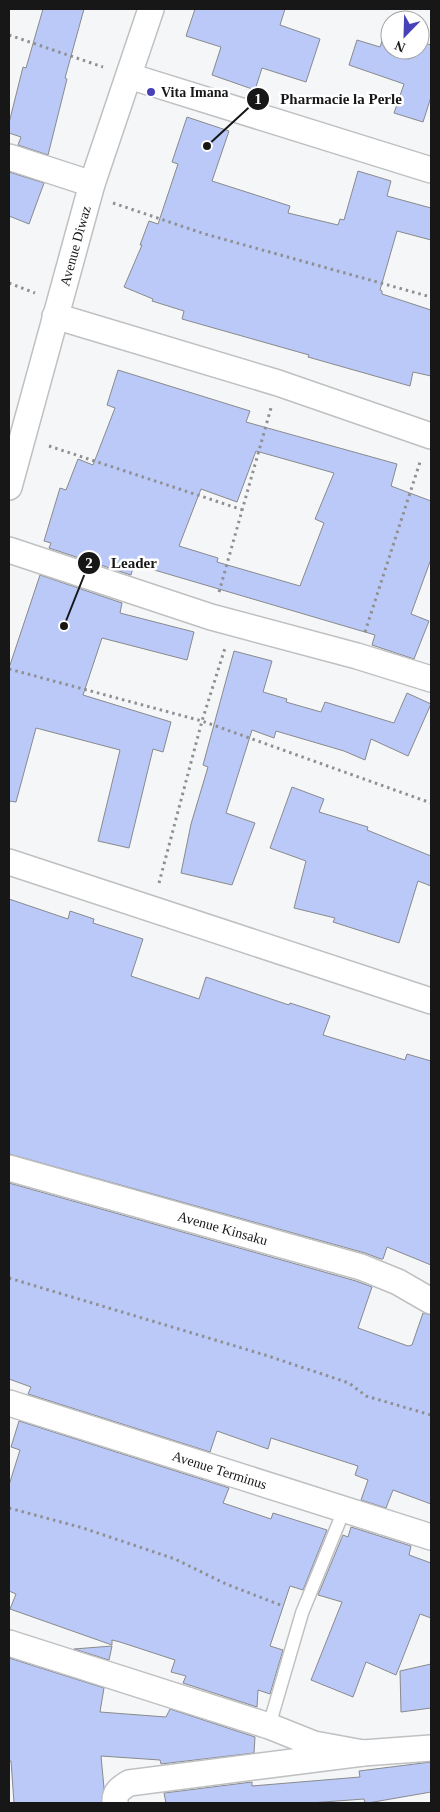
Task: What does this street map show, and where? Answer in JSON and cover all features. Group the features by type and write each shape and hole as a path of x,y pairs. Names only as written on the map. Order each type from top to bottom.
{"street":[{"name":"Avenue Diwaz","path":"9,487 16,436 55,316 90,189 130,76 151,9"},
{"path":"130,76 431,170"},
{"path":"9,157 90,189"},
{"path":"55,316 278,383 430,435"},
{"path":"9,550 223,619 357,656 431,679"},
{"path":"9,862 153,907 431,1001"},
{"name":"Avenue Kinsaku","path":"9,1168 361,1267 398,1282 431,1302"},
{"name":"Avenue Terminus","path":"9,1403 431,1537"},
{"path":"9,1643 269,1726 314,1744 363,1753"},
{"path":"115,1803 114,1798 119,1789 129,1783 363,1753 431,1748"}],"lane":[{"path":"269,1726 302,1614 344,1510"}],"path":[{"path":"9,35 130,76"},
{"path":"90,189 205,234 431,297"},
{"path":"153,907 202,721 243,510 278,383"},
{"path":"357,656 430,435"},
{"path":"16,436 118,467 243,510"},
{"path":"9,669 202,721 431,803"},
{"path":"9,1278 274,1358 350,1383 366,1396 431,1415"},
{"path":"9,1508 83,1528 175,1559 226,1584 302,1614"}],"building":[{"path":"43,9 84,9 65,78 67,79 48,155 18,145 21,137 9,133 9,123 23,67 26,68"},
{"path":"195,9 285,9 280,25 320,39 306,82 262,68 255,90 212,75 221,47 186,36"},
{"path":"357,40 380,47 380,60 430,60 431,45 431,97 423,122 394,113 404,84 349,65"},
{"path":"187,117 229,131 212,181 290,206 288,213 338,225 340,219 344,220 358,171 391,181 387,196 431,208 431,240 397,231 380,290 382,294 431,310 431,376 413,372 410,386 308,357 309,355 182,319 184,311 152,301 153,299 124,287 142,245 140,245 149,221 158,224 178,164 172,162"},
{"path":"9,172 44,183 29,224 9,216"},
{"path":"118,370 250,411 246,422 397,464 391,486 431,501 431,559 411,614 429,621 414,659 372,645 375,635 134,564 131,575 49,548 51,543 44,541 60,488 66,490 78,459 93,465 115,408 107,405","holes":["256,451 334,473 315,519 324,523 300,586 217,562 218,558 179,546 201,489 237,502"]},
{"path":"40,575 122,603 120,613 194,632 187,660 102,638 83,695 171,722 163,752 153,749 129,848 98,841 120,750 36,728 16,802 9,801 9,668"},
{"path":"234,651 272,661 263,692 287,699 286,702 321,712 325,702 394,723 407,693 431,704 408,756 371,739 365,760 344,751 276,731 274,738 252,730 226,813 255,823 232,885 181,873 191,824 208,767 203,765"},
{"path":"292,787 324,799 319,812 368,827 367,830 431,856 431,886 418,881 399,943 333,922 335,918 294,908 306,861 270,848"},
{"path":"9,899 68,919 70,911 94,919 93,923 143,939 131,976 199,999 206,977 289,1005 290,1003 330,1016 323,1035 405,1060 407,1054 431,1061 431,1265 387,1247 383,1259 381,1259 9,1154"},
{"path":"9,1183 372,1287 358,1328 408,1346 412,1345 423,1313 431,1315 431,1504 393,1490 386,1508 361,1500 368,1480 355,1475 358,1466 271,1438 268,1449 217,1431 210,1452 28,1394 31,1387 9,1379"},
{"path":"19,1421 229,1488 223,1503 271,1519 273,1513 327,1530 303,1590 290,1586 270,1646 283,1650 270,1694 258,1690 257,1707 183,1683 186,1676 171,1672 175,1660 112,1640 112,1645 10,1609 16,1594 9,1591 9,1485 20,1450 11,1447"},
{"path":"351,1527 411,1546 409,1555 431,1563 431,1618 420,1614 396,1675 366,1662 353,1697 311,1680 342,1602 318,1595 343,1535 348,1537"},
{"path":"112,1646 109,1660 74,1649"},
{"path":"9,1658 104,1688 100,1712 166,1717 170,1709 255,1737 254,1753 161,1764 160,1760 101,1756 104,1788 101,1803 14,1803 11,1761 9,1761"},
{"path":"431,1664 431,1708 401,1712 400,1671"},
{"path":"431,1762 431,1792 368,1803 365,1803 364,1799 310,1803 166,1803 164,1793 252,1782 252,1786 360,1777 359,1771"}],"place":[{"name":"Vita Imana","path":"151,92"},
{"name":"Pharmacie la Perle","path":"207,146"},
{"name":"Leader","path":"64,626"}]}
